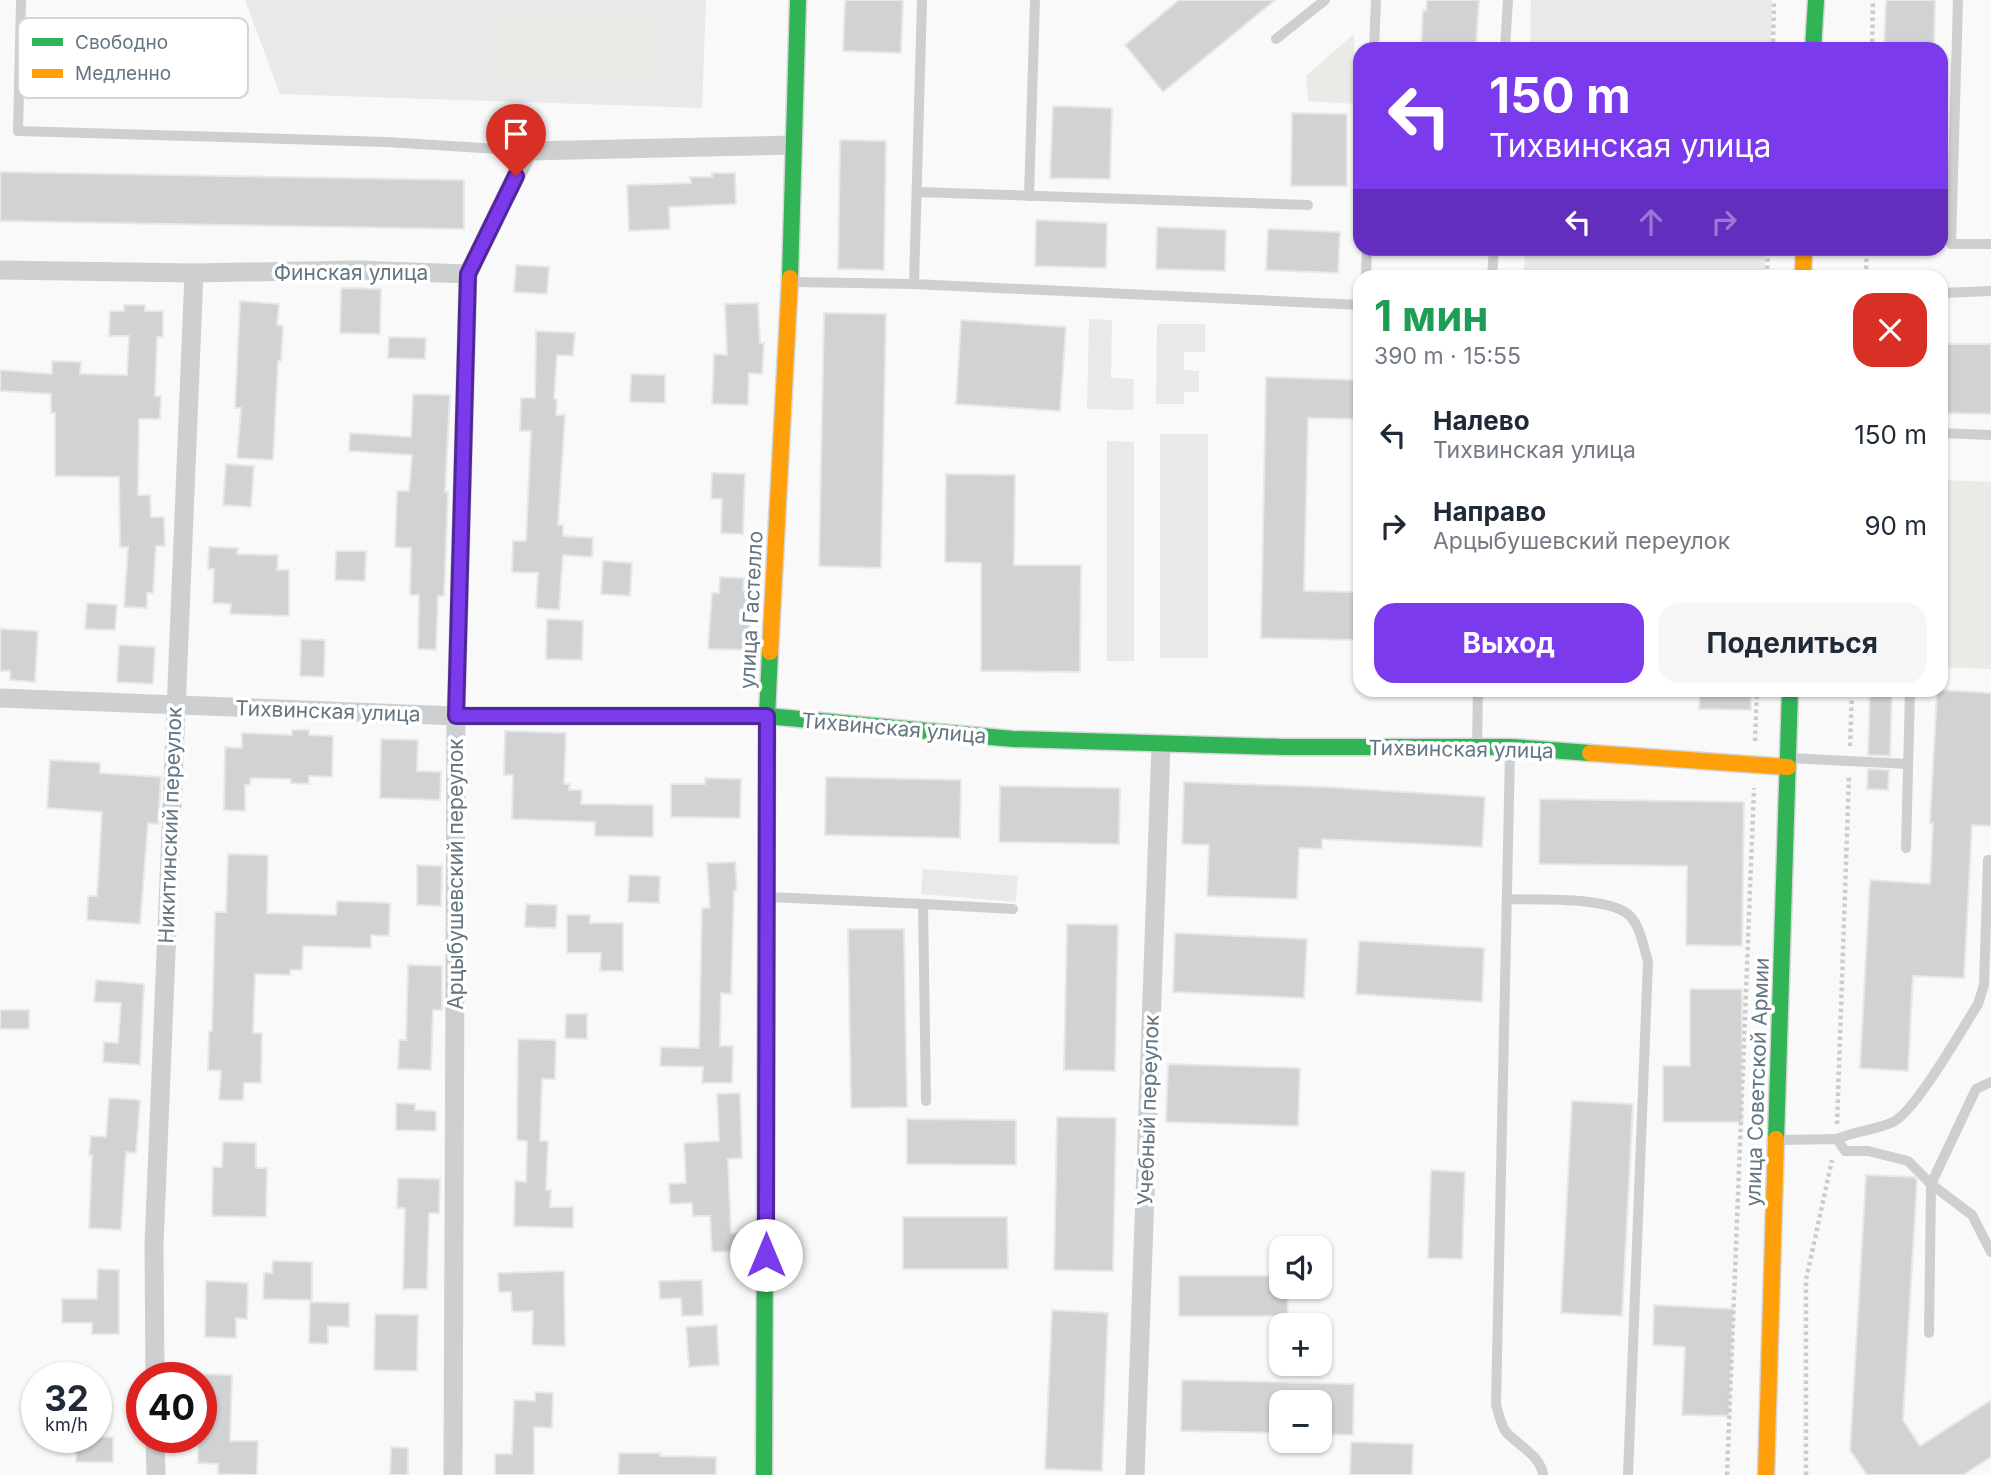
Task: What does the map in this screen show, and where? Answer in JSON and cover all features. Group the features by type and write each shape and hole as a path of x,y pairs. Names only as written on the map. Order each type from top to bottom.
{"street":[{"name":"улица Гастелло","path":"764,1475 767,716 790,282 798,0"},
{"path":"1813,42 1816,0"},
{"path":"468,274 528,151 793,145"},
{"name":"Финская улица","path":"0,270 468,274"},
{"name":"Никитинский переулок","path":"155,1362 154,1245 174,705 194,273"},
{"name":"Арцыбушевский переулок","path":"453,1475 456,716 468,274"},
{"name":"улица Советской Армии","path":"1766,1475 1790,697"},
{"name":"Тихвинская улица","path":"0,698 456,716 767,716 1013,739 1161,745 1511,747 1755,765 1788,762"},
{"name":"Учебный переулок","path":"1135,1475 1161,745"},
{"path":"155,1453 156,1475"}],"lane":[{"path":"21,0 21,18"},
{"path":"914,284 922,0"},
{"path":"1029,196 1035,0"},
{"path":"1276,39 1325,0"},
{"path":"1374,42 1376,0"},
{"path":"1505,42 1508,0"},
{"path":"1958,0 1951,244 1991,244"},
{"path":"19,98 18,131 386,142 528,151"},
{"path":"917,192 1308,205"},
{"path":"790,282 914,284 1353,305"},
{"path":"1948,293 1991,291"},
{"path":"1948,433 1991,435"},
{"path":"1477,747 1478,697"},
{"path":"1906,848 1910,697"},
{"path":"1511,747 1496,1405 1504,1430 1537,1461 1544,1470 1544,1475"},
{"path":"1788,762 1908,764"},
{"path":"1776,1140 1837,1139 1853,1131 1891,1123 1909,1111 1978,1004 1984,985 1988,860 1991,860"},
{"path":"768,897 1013,909"},
{"path":"1507,899 1602,902 1628,914 1639,931 1648,961 1628,1475"},
{"path":"923,904 926,1101"},
{"path":"1929,1334 1931,1184 1976,1089 1991,1082"},
{"path":"1837,1139 1845,1151 1868,1151 1909,1161 1931,1184 1972,1215 1991,1252"}],"path":[{"path":"1773,42 1774,0"},
{"path":"1872,42 1873,0"},
{"path":"1727,1475 1757,697"},
{"path":"1806,1475 1806,1280 1837,1139 1852,697"}],"shaded area":[{"path":"245,0 706,0 702,108 280,94"},
{"path":"1531,0 1772,0 1771,42 1530,42"},
{"path":"645,7 656,12 660,21 661,64 656,74 646,81 511,82 500,76 495,65 495,26 502,13 514,8"},
{"path":"1354,34 1353,104 1308,101 1306,76"},
{"path":"1525,256 1765,256 1765,270 1524,270"},
{"path":"1089,319 1112,320 1111,378 1134,379 1133,410 1087,409"},
{"path":"1157,324 1205,324 1205,352 1184,352 1184,370 1199,371 1199,392 1184,392 1184,404 1156,404"},
{"path":"1160,434 1208,434 1208,658 1160,658"},
{"path":"1107,441 1134,442 1134,661 1107,661"},
{"path":"1948,480 1991,482 1991,669 1948,667"},
{"path":"923,869 1018,876 1016,902 921,894"}],"building":[{"path":"845,0 903,0 901,53 843,51"},
{"path":"1179,0 1275,0 1163,92 1125,45"},
{"path":"1427,0 1479,0 1476,42 1421,42 1423,10 1426,11"},
{"path":"1886,0 1935,0 1934,42 1884,42"},
{"path":"1053,106 1112,108 1110,179 1050,178"},
{"path":"1292,113 1347,114 1347,186 1291,186"},
{"path":"840,140 886,141 884,270 838,269"},
{"path":"0,172 464,180 464,229 0,221"},
{"path":"712,173 735,173 736,204 669,207 670,229 629,231 627,185 691,183 690,177 712,177"},
{"path":"1036,220 1107,223 1106,268 1035,266"},
{"path":"1157,227 1226,230 1225,271 1156,269"},
{"path":"1268,229 1340,232 1338,273 1266,270"},
{"path":"516,265 549,267 547,294 514,292"},
{"path":"341,288 381,289 380,334 340,333"},
{"path":"240,301 279,304 277,325 283,326 281,361 278,361 273,460 237,458 241,408 235,408"},
{"path":"758,303 760,343 764,343 762,374 749,373 748,405 712,404 714,354 727,355 725,304"},
{"path":"124,305 145,305 145,311 163,311 163,337 157,337 155,396 161,396 160,419 139,419 138,495 150,495 151,517 164,517 165,546 156,546 153,593 147,593 147,608 124,607 128,547 120,547 119,477 55,476 55,413 51,413 51,394 0,391 0,370 52,374 52,361 81,362 80,374 127,375 129,336 109,336 110,311 124,311"},
{"path":"824,313 886,314 881,568 819,566"},
{"path":"961,320 1066,327 1060,411 956,404"},
{"path":"536,331 575,333 573,356 557,355 554,398 557,400 556,415 565,415 558,525 563,525 563,536 593,538 592,557 563,555 559,610 536,608 538,573 512,572 513,541 526,541 531,431 520,431 521,398 535,398"},
{"path":"389,337 426,338 425,359 388,358"},
{"path":"1948,344 1991,344 1991,414 1948,413"},
{"path":"631,374 665,375 665,403 630,402"},
{"path":"1266,377 1353,380 1353,419 1308,418 1304,591 1353,592 1353,640 1261,638"},
{"path":"413,394 450,395 445,492 448,492 444,596 438,596 436,650 418,649 419,595 410,595 411,548 395,547 397,491 409,491 412,455 349,451 350,433 411,437"},
{"path":"226,464 254,466 251,507 223,505"},
{"path":"712,473 745,474 743,534 721,533 722,499 711,499"},
{"path":"946,474 1015,475 1014,565 1081,565 1080,672 981,671 981,563 945,562"},
{"path":"209,547 238,548 237,554 278,555 277,570 289,570 289,616 230,614 231,604 213,603 214,569 208,569"},
{"path":"336,551 366,551 365,581 335,580"},
{"path":"603,561 632,563 630,596 601,594"},
{"path":"720,577 744,578 743,590 751,590 749,650 708,649 712,593 719,593"},
{"path":"87,603 117,605 115,630 85,629"},
{"path":"547,619 583,621 582,660 546,659"},
{"path":"0,629 38,631 35,682 10,680 10,671 0,671"},
{"path":"301,639 325,640 324,677 300,676"},
{"path":"119,645 155,647 153,684 117,682"},
{"path":"1948,691 1991,693 1991,826 1972,825 1964,978 1913,976 1908,1071 1860,1068 1870,880 1930,884 1933,823 1930,823 1937,697 1948,697"},
{"path":"1700,697 1751,697 1751,710 1699,709"},
{"path":"1870,697 1892,697 1890,756 1868,755"},
{"path":"292,730 309,730 309,735 333,736 332,777 309,776 309,784 291,783 291,779 251,778 250,785 245,785 245,811 224,810 225,747 242,748 242,733 292,735"},
{"path":"505,731 566,733 564,784 570,784 569,790 582,790 581,804 653,805 653,837 595,836 595,822 512,819 513,775 504,775"},
{"path":"381,739 418,740 417,771 441,772 440,800 380,798"},
{"path":"50,760 100,763 100,773 161,777 158,824 148,823 140,924 87,920 88,896 97,896 102,812 47,808"},
{"path":"1868,769 1889,770 1888,790 1867,789"},
{"path":"826,777 961,780 960,838 825,835"},
{"path":"705,778 741,779 740,818 671,817 671,784 705,784"},
{"path":"1184,782 1485,797 1482,847 1322,839 1322,849 1299,848 1297,899 1207,896 1209,845 1182,844"},
{"path":"1000,786 1120,788 1119,844 999,842"},
{"path":"1540,799 1744,802 1742,946 1686,945 1687,866 1539,864"},
{"path":"228,854 268,855 267,913 336,915 337,901 390,903 389,936 371,935 371,948 303,946 302,970 290,970 290,975 255,974 253,1033 262,1033 261,1083 244,1083 243,1100 219,1100 221,1071 208,1070 209,1031 212,1031 215,912 226,912"},
{"path":"735,862 737,890 734,891 731,994 721,993 720,1046 733,1046 732,1083 702,1083 703,1067 660,1066 661,1047 699,1048 702,908 710,908 707,863"},
{"path":"417,865 442,866 441,906 417,905"},
{"path":"629,875 660,876 659,903 628,902"},
{"path":"526,904 557,905 556,928 525,927"},
{"path":"567,915 590,915 590,923 623,923 623,971 600,971 601,953 567,953"},
{"path":"1067,924 1118,925 1115,1071 1064,1070"},
{"path":"848,929 904,929 907,1107 851,1108"},
{"path":"1175,933 1307,939 1304,998 1173,992"},
{"path":"1359,941 1484,948 1482,1002 1356,994"},
{"path":"408,965 442,966 442,1010 433,1010 431,1070 398,1069 399,1040 406,1040"},
{"path":"96,980 144,984 140,1065 103,1062 104,1042 118,1043 121,1003 94,1002"},
{"path":"1690,989 1742,989 1742,1122 1663,1122 1663,1066 1690,1066"},
{"path":"0,1010 29,1010 29,1029 0,1029"},
{"path":"566,1014 587,1014 587,1039 565,1038"},
{"path":"518,1039 556,1040 555,1079 542,1079 540,1141 548,1141 546,1190 551,1190 550,1207 573,1207 573,1228 514,1226 515,1181 526,1182 527,1141 517,1140"},
{"path":"1168,1064 1300,1068 1298,1126 1166,1122"},
{"path":"740,1093 742,1158 728,1159 731,1233 739,1233 740,1251 712,1252 710,1216 693,1216 692,1203 670,1204 669,1184 686,1183 684,1143 719,1141 717,1094"},
{"path":"109,1098 140,1100 136,1153 126,1152 121,1230 89,1228 91,1136 106,1137"},
{"path":"1572,1101 1633,1104 1622,1316 1561,1313"},
{"path":"396,1103 415,1104 415,1110 436,1111 436,1131 396,1130"},
{"path":"1057,1117 1116,1118 1113,1271 1054,1270"},
{"path":"907,1119 1016,1120 1016,1165 907,1164"},
{"path":"223,1142 256,1143 256,1168 267,1168 266,1217 212,1216 213,1167 222,1167"},
{"path":"1431,1170 1465,1172 1462,1259 1428,1258"},
{"path":"1866,1175 1914,1177 1917,1180 1903,1420 1920,1446 1991,1400 1991,1457 1963,1475 1867,1475 1850,1450"},
{"path":"398,1178 440,1179 439,1213 429,1213 427,1289 403,1289 405,1208 397,1208"},
{"path":"903,1217 1007,1217 1008,1269 903,1269"},
{"path":"273,1261 312,1262 312,1300 263,1299 264,1273 272,1273"},
{"path":"98,1269 119,1270 119,1334 92,1334 92,1323 62,1323 62,1299 97,1299"},
{"path":"564,1271 565,1346 532,1345 533,1311 512,1312 511,1292 499,1292 498,1273"},
{"path":"1179,1276 1269,1276 1269,1299 1287,1299 1288,1313 1269,1313 1269,1316 1179,1316"},
{"path":"702,1280 703,1315 682,1316 681,1298 660,1299 659,1281"},
{"path":"206,1281 248,1283 247,1319 236,1318 236,1338 205,1337"},
{"path":"310,1302 349,1303 349,1327 328,1326 328,1344 309,1343"},
{"path":"1654,1305 1733,1309 1729,1416 1682,1415 1685,1347 1653,1345"},
{"path":"1052,1310 1108,1313 1102,1471 1045,1469"},
{"path":"375,1314 418,1315 417,1371 374,1370"},
{"path":"717,1325 719,1365 689,1367 686,1327"},
{"path":"217,1375 232,1375 230,1441 258,1441 257,1475 218,1474 218,1464 198,1463 198,1453 217,1453"},
{"path":"1182,1380 1354,1384 1353,1435 1332,1434 1332,1390 1269,1390 1269,1433 1181,1431"},
{"path":"535,1392 553,1393 552,1428 534,1427 534,1475 495,1475 495,1454 512,1454 514,1400 535,1401"},
{"path":"113,1437 113,1462 76,1462 76,1453 112,1453"},
{"path":"1351,1442 1413,1444 1412,1475 1350,1475"},
{"path":"391,1447 408,1448 408,1475 390,1475"},
{"path":"619,1453 716,1457 716,1475 618,1475"}],"traffic: fast":[{"path":"790,278 798,0"},
{"path":"1813,42 1816,0"},
{"path":"764,1475 767,716 770,652"},
{"path":"1776,1139 1790,697"},
{"path":"767,716 1013,739 1284,747 1511,747 1590,753"}],"traffic: slow":[{"path":"1803,270 1804,256"},
{"path":"770,652 790,278"},
{"path":"1590,753 1788,767"},
{"path":"1766,1475 1776,1139"}],"route":[{"path":"516,176 468,274 456,716 767,716 766,1255"}]}
